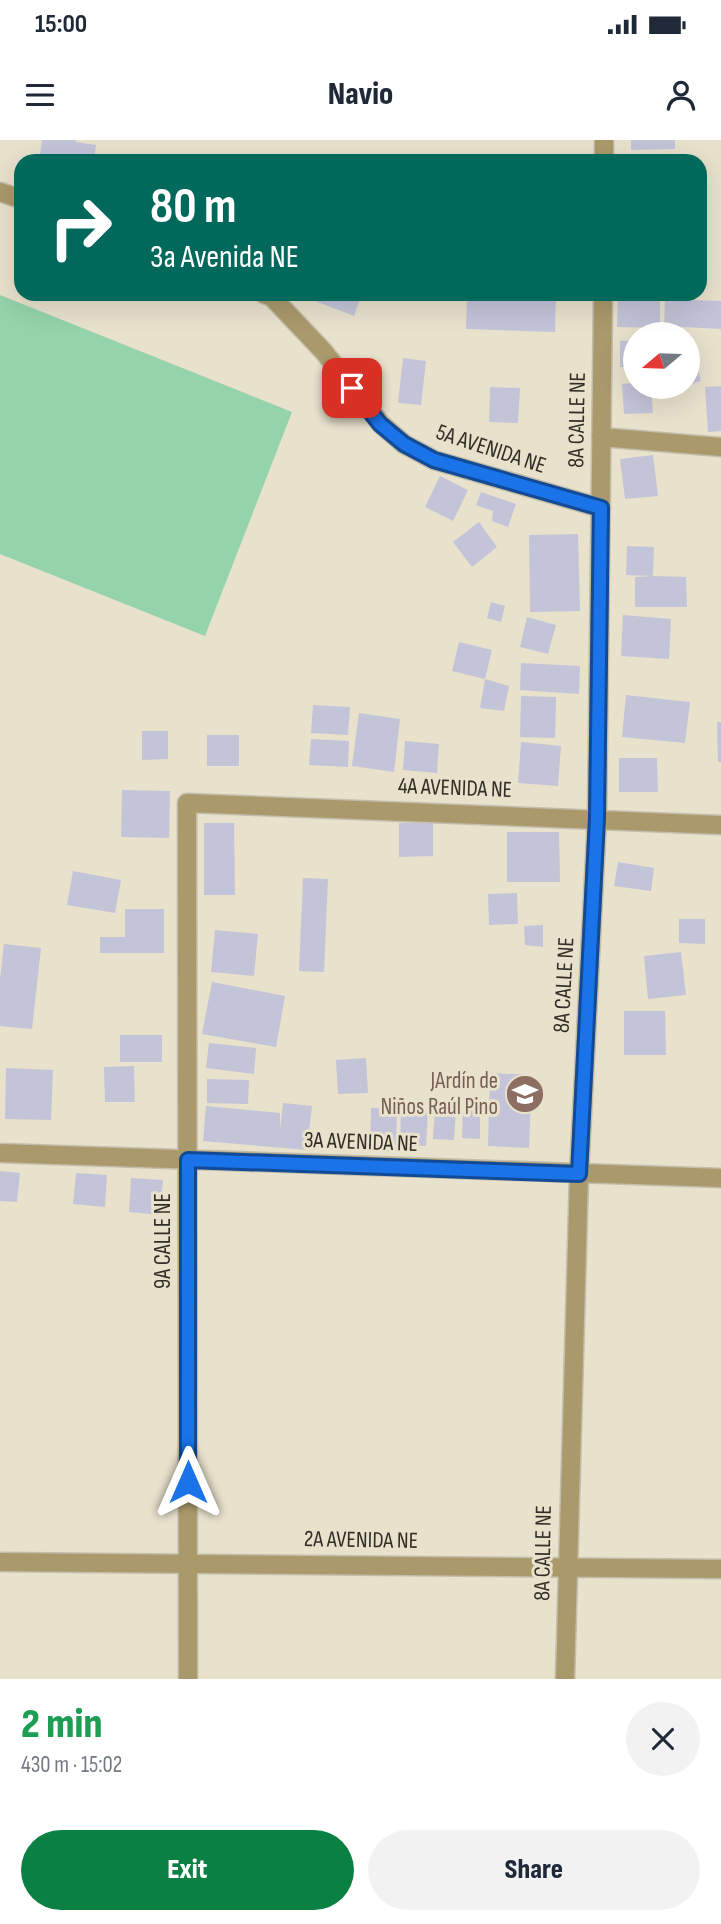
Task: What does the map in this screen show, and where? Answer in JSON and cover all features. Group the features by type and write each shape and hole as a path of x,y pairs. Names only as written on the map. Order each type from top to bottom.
{"street":[{"name":"5A AVENIDA NE","path":"275,301 324,352 380,424 404,444 434,460 601,508"},
{"name":"8A CALLE NE","path":"565,1679 579,1174 597,818 603,301"},
{"path":"601,437 721,447"},
{"name":"4A AVENIDA NE","path":"187,803 721,825"},
{"name":"9A CALLE NE","path":"187,803 188,1679"},
{"name":"3A AVENIDA NE","path":"0,1153 721,1178"},
{"name":"2A AVENIDA NE","path":"0,1562 721,1569"}],"green space":[{"path":"0,295 292,412 205,636 0,554"}],"building":[{"path":"42,140 76,140 96,145 95,154 40,154"},
{"path":"631,140 675,140 675,149 631,150"},
{"path":"315,301 359,301 354,316"},
{"path":"467,301 556,301 555,332 466,329"},
{"path":"618,301 660,301 660,322 623,322 623,327 617,327"},
{"path":"665,301 721,301 721,329 700,328 700,322 664,322"},
{"path":"620,341 623,341 623,367 620,367"},
{"path":"403,358 426,361 421,405 398,403"},
{"path":"721,386 721,431 708,432 705,387"},
{"path":"490,387 520,388 518,423 489,422"},
{"path":"623,399 652,399 653,413 624,414"},
{"path":"653,455 658,496 625,499 620,459"},
{"path":"440,476 468,490 453,521 425,507"},
{"path":"481,492 516,504 508,527 492,521 493,511 476,505"},
{"path":"479,522 497,547 472,567 453,542"},
{"path":"578,534 580,611 530,612 529,535"},
{"path":"627,546 654,547 653,576 626,575"},
{"path":"635,577 686,577 687,607 635,607"},
{"path":"491,602 505,606 501,622 487,618"},
{"path":"623,615 671,619 669,659 621,656"},
{"path":"527,617 556,625 548,654 520,647"},
{"path":"459,642 492,650 485,679 452,671"},
{"path":"521,663 580,666 579,694 520,690"},
{"path":"485,679 509,686 504,711 480,708"},
{"path":"626,695 690,702 685,743 622,737"},
{"path":"521,696 556,697 555,738 520,737"},
{"path":"313,705 350,707 348,735 311,733"},
{"path":"359,713 400,719 394,772 352,766"},
{"path":"717,722 721,722 721,762 718,762"},
{"path":"142,731 168,731 168,759 142,760"},
{"path":"207,735 239,735 239,766 207,766"},
{"path":"311,739 349,741 348,767 309,765"},
{"path":"405,741 439,744 437,773 403,770"},
{"path":"521,742 561,746 558,786 518,783"},
{"path":"619,758 657,758 658,792 619,792"},
{"path":"122,790 170,791 169,838 121,837"},
{"path":"433,822 433,856 399,857 399,823"},
{"path":"204,823 234,823 235,895 204,895"},
{"path":"507,832 559,832 560,882 507,882"},
{"path":"618,862 654,868 651,891 614,886"},
{"path":"73,871 121,880 115,913 67,905"},
{"path":"303,878 328,879 324,972 299,971"},
{"path":"517,893 518,924 489,925 488,894"},
{"path":"125,909 164,909 164,953 100,953 100,937 125,937"},
{"path":"679,919 705,919 705,944 679,943"},
{"path":"543,925 543,947 525,945 524,926"},
{"path":"215,930 258,934 254,976 211,972"},
{"path":"4,944 41,948 32,1029 0,1026 0,979"},
{"path":"681,952 686,995 648,999 644,956"},
{"path":"212,982 285,996 276,1047 202,1034"},
{"path":"624,1011 665,1011 666,1055 624,1055"},
{"path":"120,1035 162,1035 162,1062 120,1062"},
{"path":"209,1043 256,1048 254,1074 206,1068"},
{"path":"366,1058 368,1093 338,1094 336,1060"},
{"path":"134,1066 135,1102 105,1102 104,1067"},
{"path":"6,1068 53,1070 51,1120 5,1119"},
{"path":"490,1073 532,1075 529,1148 488,1146"},
{"path":"207,1079 249,1080 248,1104 207,1103"},
{"path":"283,1103 312,1106 307,1150 203,1141 206,1106 280,1113 280,1130"},
{"path":"463,1105 480,1105 480,1139 462,1138"},
{"path":"435,1107 456,1109 454,1140 433,1139"},
{"path":"371,1108 397,1109 396,1152 370,1151"},
{"path":"401,1110 428,1111 426,1146 400,1145"},
{"path":"0,1171 20,1173 17,1202 0,1201"},
{"path":"76,1173 107,1175 105,1207 73,1204"},
{"path":"131,1178 163,1180 160,1215 129,1212"}],"place":[{"name":"JArdín de Niños Raúl Pino","path":"525,1094"}],"route":[{"path":"188,1482 188,1160 579,1174 597,818 601,508 434,460 404,444 380,424 352,388"}]}
